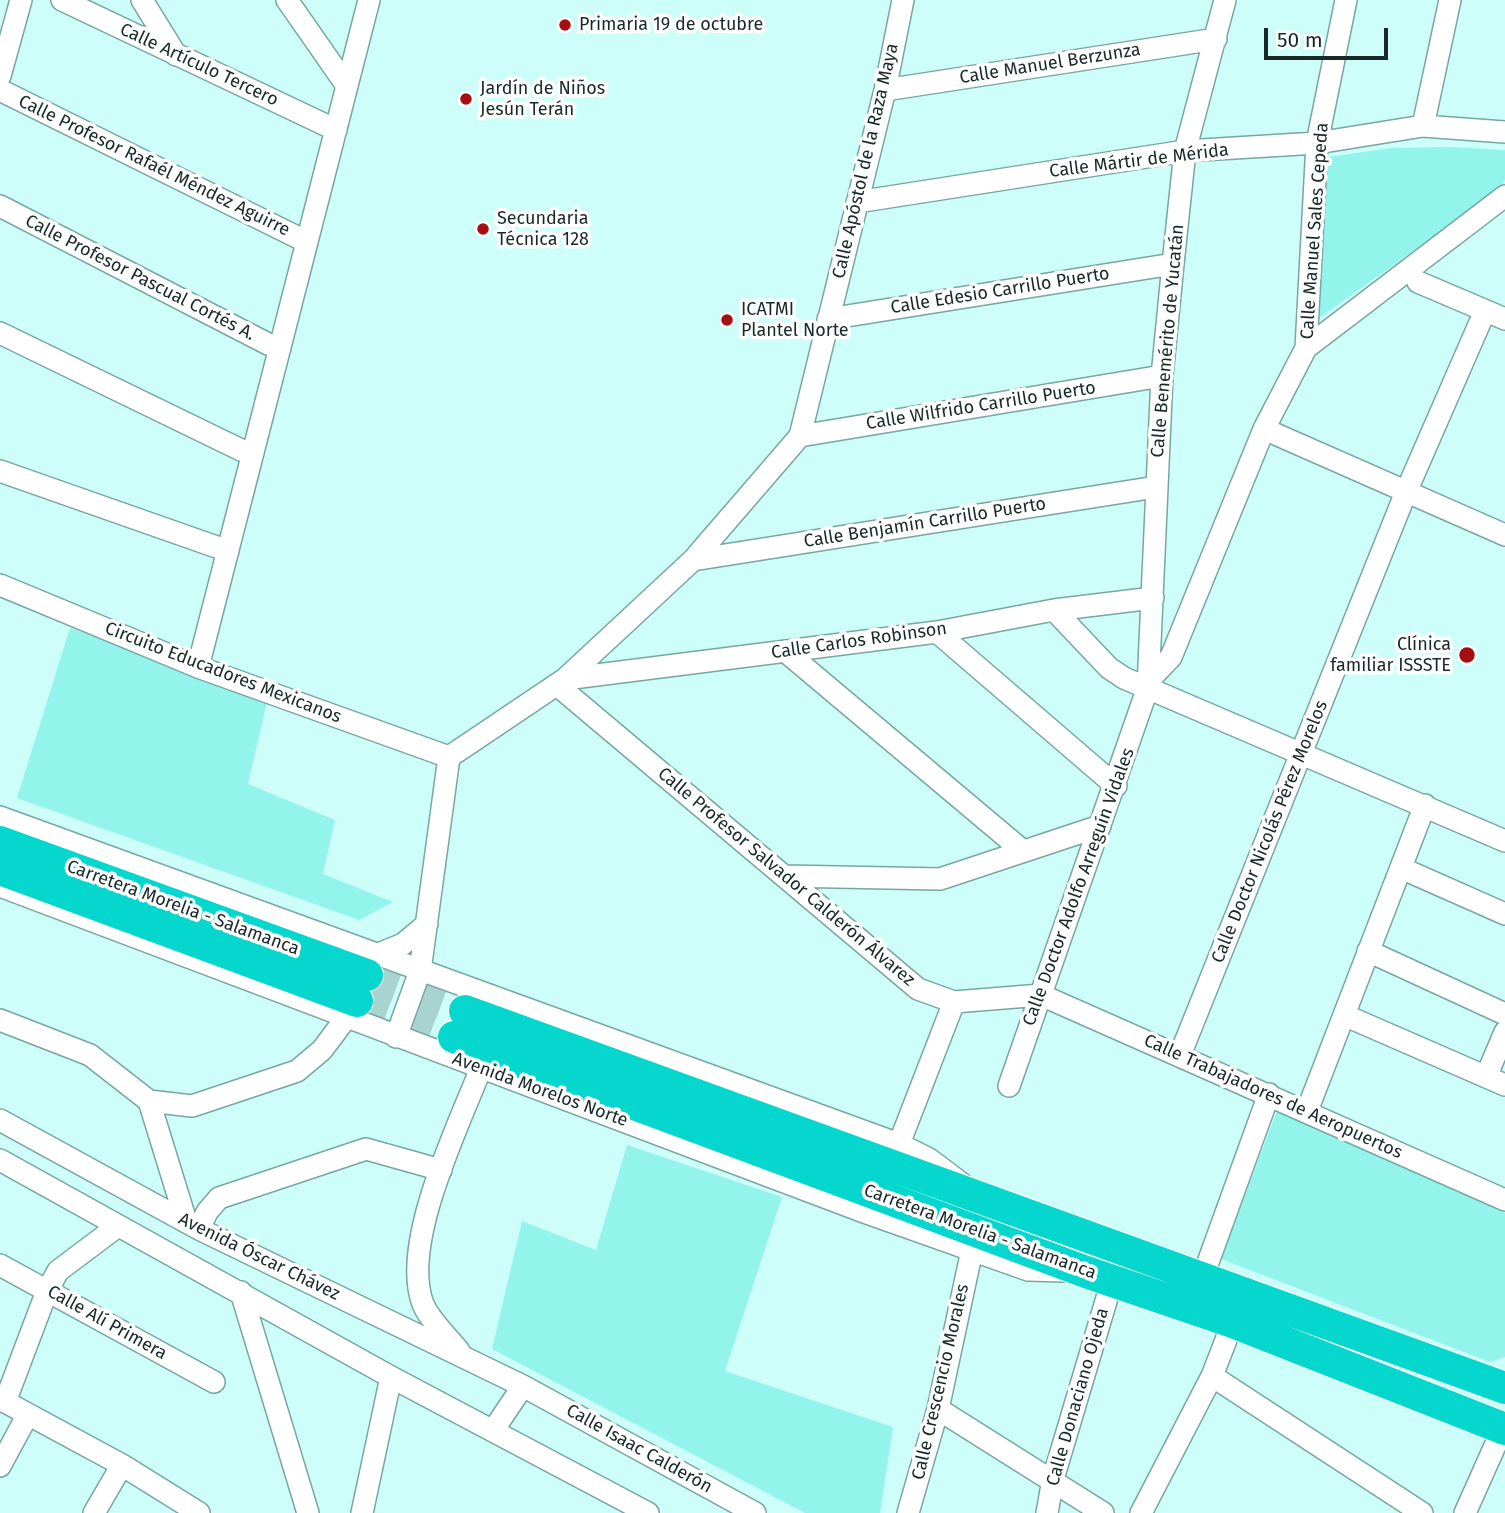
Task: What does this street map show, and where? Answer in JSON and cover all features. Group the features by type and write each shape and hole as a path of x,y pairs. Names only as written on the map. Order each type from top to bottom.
{"highway":[{"name":"Carretera Morelia - Salamanca","path":"0,842 361,987"},
{"name":"Carretera Morelia - Salamanca","path":"0,869 361,987"},
{"name":"Carretera Morelia - Salamanca","path":"1504,1428 1233,1322 1099,1276 459,1024 985,1201 1505,1388"}],"street":[{"path":"0,76 21,0"},
{"name":"Calle Artículo Tercero","path":"62,0 336,130"},
{"path":"142,0 176,55"},
{"path":"287,0 347,86"},
{"path":"198,667 369,0"},
{"name":"Calle Apóstol de la Raza Maya","path":"449,757 561,682 693,559 800,436 885,90 903,0"},
{"name":"Calle Benemérito de Yucatán","path":"1149,683 1162,376 1172,264 1185,151 1225,0"},
{"name":"Calle Manuel Sales Cepeda","path":"1149,683 1171,657 1264,429 1306,348 1317,143 1346,0"},
{"path":"1423,126 1450,0"},
{"name":"Calle Manuel Berzunza","path":"885,90 1216,39"},
{"name":"Calle Profesor Rafaél Méndez Aguirre","path":"0,89 307,242"},
{"name":"Calle Mártir de Mérida","path":"857,202 1185,151 1317,143 1423,126 1505,132"},
{"path":"1306,348 1505,196"},
{"name":"Calle Profesor Pascual Cortés A.","path":"0,206 280,348"},
{"name":"Calle Edesio Carrillo Puerto","path":"828,319 1172,264"},
{"path":"1418,282 1505,319"},
{"name":"Calle Doctor Nicolás Pérez Morelos","path":"1180,1055 1406,492 1485,311"},
{"path":"0,333 241,450 253,453"},
{"name":"Calle Wilfrido Carrillo Puerto","path":"800,436 1162,376"},
{"path":"1264,429 1505,536"},
{"path":"0,471 228,551"},
{"name":"Calle Benjamín Carrillo Puerto","path":"693,559 1156,487"},
{"name":"Circuito Educadores Mexicanos","path":"0,586 198,667 449,757"},
{"name":"Calle Carlos Robinson","path":"561,682 937,632 1054,610 1153,598"},
{"path":"1054,610 1109,668 1149,683 1301,753 1505,841"},
{"path":"937,632 1116,786"},
{"path":"785,651 1023,852"},
{"name":"Calle Profesor Salvador Calderón Álvarez","path":"561,682 918,989 954,1002 1041,995"},
{"name":"Calle Doctor Adolfo Arreguín Vidales","path":"1009,1086 1116,786 1149,683"},
{"path":"396,1037 420,971 449,757"},
{"path":"1307,1111 1425,805"},
{"name":"Avenida Morelos Norte","path":"0,817 361,987 396,1037 864,1212 1028,1270 1099,1276"},
{"path":"785,876 940,879 1100,826"},
{"path":"1401,868 1505,914"},
{"name":"Avenida Morelos Norte","path":"0,886 361,987 420,971 899,1144 929,1159 985,1201"},
{"path":"0,1020 90,1055 149,1101 192,1106 297,1071 322,1050 361,987 403,944 427,924"},
{"path":"1368,951 1505,1014"},
{"name":"Calle Trabajadores de Aeropuertos","path":"1041,995 1505,1200"},
{"path":"899,1144 954,1002"},
{"path":"1344,1015 1495,1081 1505,1032"},
{"path":"463,1356 424,1306 416,1274 419,1242 441,1170 481,1068"},
{"path":"1202,1279 1269,1094"},
{"path":"149,1101 193,1225 219,1198 366,1149 441,1170"},
{"name":"Avenida Óscar Chávez","path":"0,1119 193,1225 523,1386"},
{"name":"Avenida Óscar Chávez","path":"0,1160 391,1377 494,1429"},
{"path":"118,1226 58,1271 47,1291 2,1401 121,1465 199,1513"},
{"name":"Calle Crescencio Morales","path":"908,1513 938,1409 972,1250"},
{"name":"Calle Alí Primera","path":"0,1265 214,1382"},
{"name":"Calle Donaciano Ojeda","path":"1047,1513 1099,1276"},
{"path":"242,1292 308,1513"},
{"path":"1140,1513 1212,1377 1233,1322"},
{"path":"362,1513 391,1377"},
{"path":"1212,1377 1422,1513"},
{"path":"523,1386 494,1429 648,1513"},
{"name":"Calle Isaac Calderón","path":"523,1386 755,1513"},
{"path":"938,1409 1053,1479 1103,1513"},
{"path":"0,1466 27,1416"},
{"path":"1465,1513 1504,1428"},
{"path":"94,1513 121,1465"}],"shaded area":[{"path":"1392,148 1505,150 1505,180 1498,190 1318,319 1328,157"},
{"path":"70,628 268,698 248,784 335,820 323,874 393,902 359,920 17,798"},
{"path":"1277,1111 1505,1213 1505,1357 1490,1362 1221,1259"},
{"path":"627,1145 782,1197 725,1371 893,1427 880,1513 805,1513 492,1349 522,1221 596,1250"}],"tunnel":[{"path":"367,975 465,1011"},
{"path":"357,1001 454,1037"}],"place":[{"name":"Primaria 19 de octubre","path":"565,25"},
{"name":"Jardín de Niños Jesún Terán","path":"466,99"},
{"name":"Secundaria Técnica 128","path":"483,229"},
{"name":"ICATMI Plantel Norte","path":"727,320"},
{"name":"Clínica familiar ISSSTE","path":"1467,655"}]}
